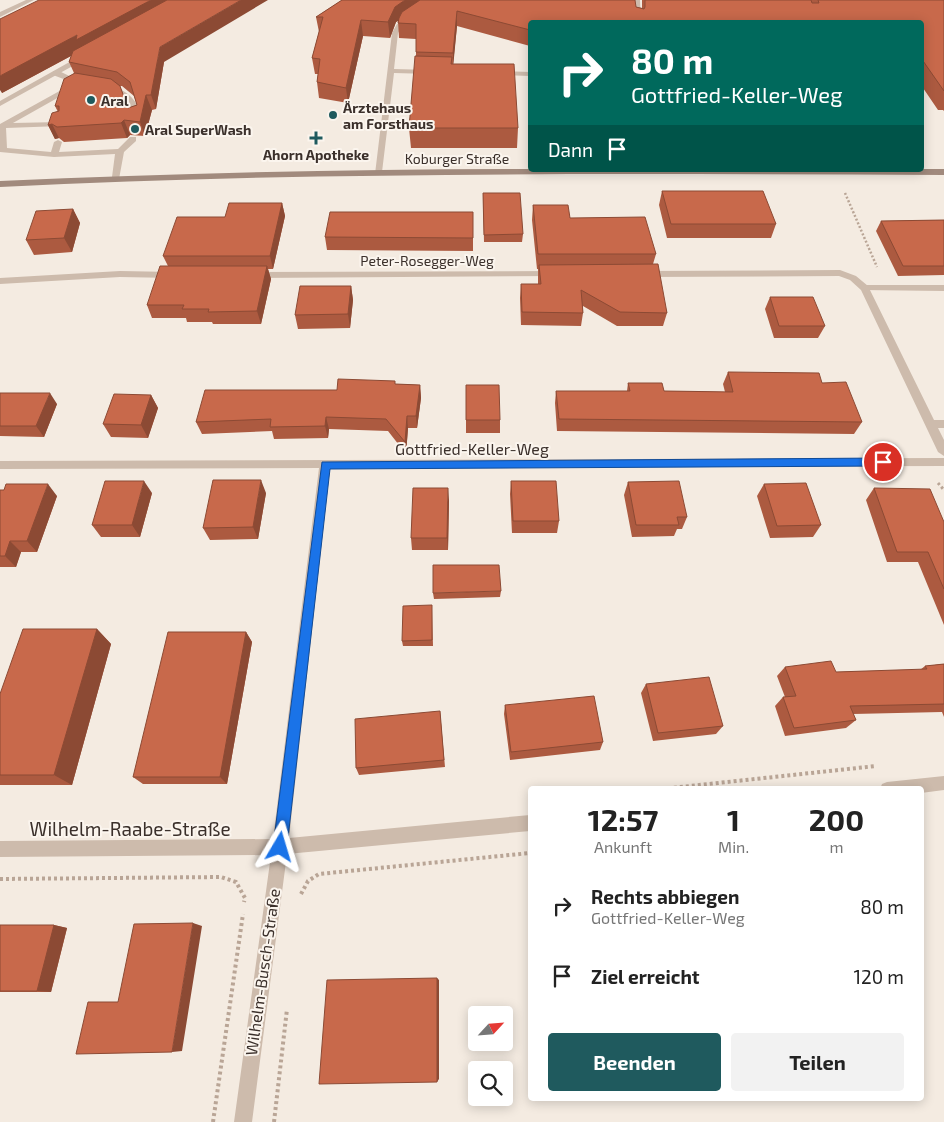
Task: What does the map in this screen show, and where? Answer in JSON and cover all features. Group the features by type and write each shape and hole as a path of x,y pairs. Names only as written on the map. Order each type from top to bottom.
{"main road":[{"name":"Koburger Straße","path":"0,184 116,177 378,172 944,172"}],"street":[{"path":"0,15 31,0"},
{"path":"378,172 395,33 399,25 436,0"},
{"path":"637,0 638,20"},
{"path":"0,104 91,54"},
{"path":"391,71 440,72"},
{"path":"56,73 80,83 90,84"},
{"path":"490,73 528,74"},
{"path":"1,126 80,83"},
{"path":"100,86 119,90 130,98 137,119"},
{"path":"1,126 61,124"},
{"path":"1,126 3,150 54,155 120,152"},
{"path":"116,177 120,152 133,138"},
{"path":"54,155 58,142"},
{"path":"632,274 840,273 853,278 865,288 944,452"},
{"path":"0,281 120,274 186,275"},
{"name":"Peter-Rosegger-Weg","path":"244,275 562,274"},
{"path":"865,288 944,288"},
{"path":"930,424 944,424"},
{"name":"Gottfried-Keller-Weg","path":"0,465 944,462"},
{"name":"Wilhelm-Busch-Straße","path":"242,1122 280,847 325,465"},
{"path":"916,786 944,783"},
{"name":"Wilhelm-Raabe-Straße","path":"0,849 280,847 528,823"}],"path":[{"path":"844,192 878,268 853,278"},
{"path":"687,786 818,770 886,766"},
{"path":"300,896 308,881 318,874 528,853"},
{"path":"0,879 221,878 236,882 245,898 213,1122"},
{"path":"274,1122 288,1004"}],"building":[{"path":"39,0 151,0 76,40 77,35 0,76 0,19"},
{"path":"167,0 241,0 160,47 151,95 146,95 140,122 124,120 121,123 57,127 52,124 48,125 52,113 59,111 59,106 55,106 64,79 75,73 111,79 120,86 128,108 137,105 130,82 117,72 69,62 73,51"},
{"path":"342,0 405,0 395,7 388,22 361,20 346,88 317,82 320,59 312,58 323,17 316,17"},
{"path":"420,0 635,0 636,7 644,9 645,0 811,0 812,3 819,3 818,0 944,0 944,91 924,62 924,20 528,20 528,29 457,11 453,53 416,52 416,24 398,23 402,12"},
{"path":"415,56 452,57 451,64 514,64 518,128 409,128"},
{"path":"662,191 763,191 776,224 671,224"},
{"path":"483,193 520,193 523,234 484,235"},
{"path":"229,203 282,203 270,256 163,256 177,217 225,217"},
{"path":"533,205 568,205 570,218 645,217 656,254 538,254"},
{"path":"73,209 64,238 26,240 36,211"},
{"path":"330,212 473,212 473,238 325,237"},
{"path":"944,220 944,266 903,266 881,221"},
{"path":"658,264 667,313 620,312 581,290 583,313 522,312 521,284 541,284 539,265"},
{"path":"160,266 267,266 257,311 208,312 209,309 182,309 184,305 147,305"},
{"path":"300,286 351,286 348,314 295,315"},
{"path":"770,297 813,297 825,326 779,326"},
{"path":"728,372 819,373 822,383 846,382 862,422 559,419 556,391 630,391 628,383 662,383 664,391 733,392"},
{"path":"338,379 395,381 395,384 420,385 416,416 407,416 405,442 386,419 326,417 325,426 270,427 271,419 196,422 205,390 337,390"},
{"path":"466,385 499,385 500,420 466,420"},
{"path":"0,393 50,393 36,426 0,426"},
{"path":"114,394 151,395 141,425 103,424"},
{"path":"213,480 261,480 253,527 203,528"},
{"path":"105,481 144,481 132,525 92,525"},
{"path":"511,481 556,481 559,521 513,521"},
{"path":"679,481 687,517 677,517 679,525 636,525 628,482"},
{"path":"806,483 821,525 777,526 764,484"},
{"path":"6,484 48,484 27,541 10,541 5,556 0,556 0,490 4,490"},
{"path":"413,488 448,488 447,538 411,538"},
{"path":"874,488 930,489 944,522 944,589 928,552 897,552"},
{"path":"433,565 499,565 501,591 433,593"},
{"path":"432,605 432,640 402,641 403,606"},
{"path":"23,629 97,629 54,775 0,775 0,694"},
{"path":"168,632 246,632 220,777 133,777"},
{"path":"831,661 836,672 927,669 925,666 944,664 944,704 850,706 856,720 794,728 783,697 796,696 785,667"},
{"path":"709,677 723,726 658,733 646,684"},
{"path":"594,696 603,742 511,752 505,705"},
{"path":"440,711 444,760 356,768 355,719"},
{"path":"193,923 172,1052 76,1054 88,1002 118,1002 134,924"},
{"path":"0,925 54,925 37,991 0,991"},
{"path":"437,978 437,1082 319,1084 327,980"}],"place":[{"name":"Aral","path":"91,100"},
{"name":"Ärztehaus am Forsthaus","path":"333,115"},
{"name":"Aral SuperWash","path":"135,129"},
{"name":"Ahorn Apotheke","path":"316,138"}],"route":[{"path":"280,847 325,465 883,462"}]}
